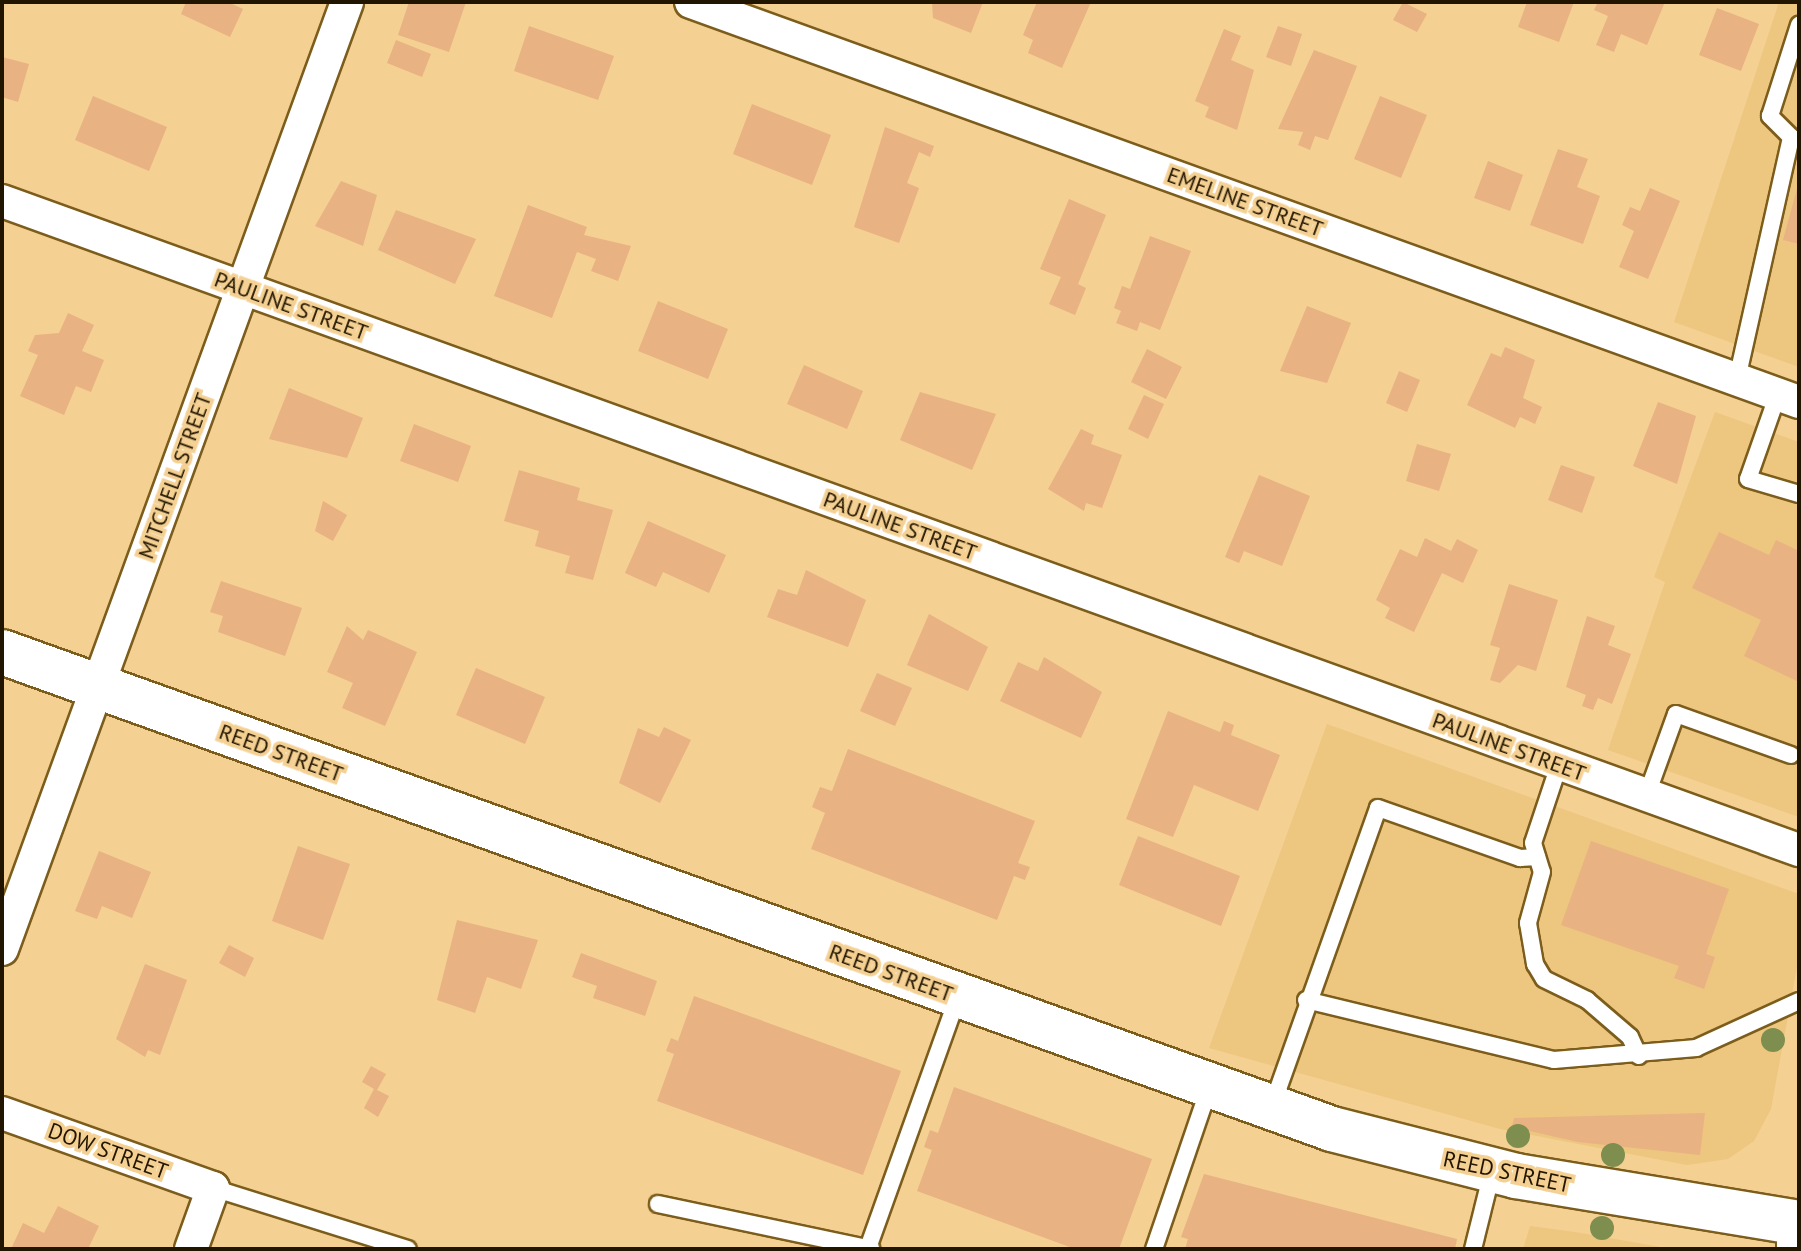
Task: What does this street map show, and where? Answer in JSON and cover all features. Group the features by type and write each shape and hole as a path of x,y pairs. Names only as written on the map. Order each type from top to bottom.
{"main road":[{"name":"REED STREET","path":"2,652 1271,1108 1492,1171 1799,1223"}],"street":[{"name":"MITCHELL STREET","path":"2,949 347,2"},
{"name":"EMELINE STREET","path":"691,2 1788,398"},
{"name":"PAULINE STREET","path":"2,201 1799,850"},
{"name":"DOW STREET","path":"2,1113 213,1188"},
{"path":"191,1249 213,1188"}],"lane":[{"path":"1737,379 1791,137 1770,116 1799,25"},
{"path":"1788,398 1748,479 1799,494"},
{"path":"1646,797 1676,714 1791,755"},
{"path":"1559,765 1534,838 1541,882 1528,923 1538,972 1587,1000 1634,1042 1639,1056"},
{"path":"1271,1108 1306,1000 1378,808 1505,854 1537,857"},
{"path":"658,1204 870,1248 958,997"},
{"path":"1306,1000 1531,1058 1639,1056 1707,1045 1799,1001"},
{"path":"1154,1249 1209,1087"},
{"path":"1473,1249 1492,1171"},
{"path":"213,1188 408,1249"}],"shaded area":[{"path":"1779,2 1799,2 1799,367 1674,322"},
{"path":"1715,412 1799,442 1799,817 1608,750 1665,582 1654,577"},
{"path":"1327,724 1799,894 1799,956 1771,1109 1754,1141 1728,1159 1687,1165 1500,1129 1209,1048"},
{"path":"1530,1226 1575,1232 1672,1249 1523,1249"}],"building":[{"path":"186,2 228,2 243,9 230,37 181,14"},
{"path":"409,2 466,2 449,52 398,35"},
{"path":"932,2 983,2 971,33 933,18"},
{"path":"1037,2 1091,2 1062,68 1028,53 1033,40 1023,35"},
{"path":"1403,2 1427,14 1417,32 1393,20"},
{"path":"1527,2 1574,2 1559,42 1518,27"},
{"path":"1598,2 1665,2 1647,45 1621,34 1614,52 1596,45 1608,16 1594,10"},
{"path":"1717,8 1759,24 1741,71 1699,55"},
{"path":"529,26 614,56 598,100 514,71"},
{"path":"1278,26 1302,34 1291,66 1266,57"},
{"path":"1224,29 1241,36 1231,60 1254,70 1237,130 1205,117 1209,107 1195,101"},
{"path":"396,40 431,54 422,77 387,63"},
{"path":"1314,50 1357,66 1328,140 1315,136 1310,150 1298,145 1303,132 1278,129"},
{"path":"2,57 29,64 18,102 2,97"},
{"path":"93,96 167,127 149,171 75,140"},
{"path":"1380,96 1427,115 1401,178 1354,159"},
{"path":"752,104 831,135 812,185 733,154"},
{"path":"885,127 934,146 930,157 919,152 907,183 919,188 899,243 854,227"},
{"path":"1558,149 1588,159 1577,187 1600,196 1583,244 1530,225"},
{"path":"1488,161 1523,175 1510,211 1474,198"},
{"path":"341,181 377,195 363,246 315,226"},
{"path":"1799,185 1799,244 1783,240"},
{"path":"1650,188 1680,201 1648,279 1619,267 1634,231 1622,225 1630,207 1640,211"},
{"path":"1069,199 1106,215 1078,284 1086,288 1075,315 1049,304 1061,277 1040,269"},
{"path":"528,205 587,227 584,235 631,246 618,281 591,271 596,259 577,252 552,318 494,296"},
{"path":"396,210 476,239 455,284 378,250"},
{"path":"1150,236 1191,251 1160,330 1140,322 1137,331 1116,323 1121,311 1114,308 1122,286 1130,289"},
{"path":"658,301 728,329 708,379 638,351"},
{"path":"1307,306 1351,323 1327,383 1280,371"},
{"path":"68,313 94,325 82,351 104,360 91,392 76,386 64,415 20,396 38,355 28,351 35,335 59,333"},
{"path":"1505,347 1535,360 1523,398 1542,407 1535,424 1520,417 1515,428 1467,405 1491,353 1501,357"},
{"path":"1147,349 1182,367 1166,399 1131,382"},
{"path":"804,365 863,391 847,429 787,404"},
{"path":"1399,371 1420,380 1407,412 1386,403"},
{"path":"289,388 363,418 347,458 269,439"},
{"path":"920,392 996,414 972,470 900,440"},
{"path":"1144,395 1164,404 1148,439 1128,429"},
{"path":"1658,402 1696,416 1677,484 1633,466"},
{"path":"414,424 471,446 458,482 400,461"},
{"path":"1081,429 1094,435 1091,444 1122,455 1102,508 1086,503 1084,511 1048,489"},
{"path":"1417,444 1451,454 1439,491 1406,481"},
{"path":"1561,465 1595,477 1582,513 1548,500"},
{"path":"519,470 580,488 577,500 613,510 593,580 565,573 570,556 535,546 539,531 504,521"},
{"path":"1259,475 1310,496 1282,566 1244,551 1239,563 1225,557"},
{"path":"323,501 347,515 333,541 315,531"},
{"path":"648,521 726,555 709,593 663,572 656,587 625,573"},
{"path":"1719,532 1769,555 1776,540 1799,551 1799,682 1744,656 1761,620 1692,588"},
{"path":"1425,538 1451,551 1457,539 1478,550 1463,583 1442,573 1414,632 1385,618 1390,608 1376,600 1400,549 1417,557"},
{"path":"806,570 866,600 848,647 767,617 778,589 797,595"},
{"path":"221,581 302,608 285,656 218,632 223,616 210,612"},
{"path":"1509,584 1558,600 1536,671 1518,665 1500,683 1490,680 1500,648 1490,645"},
{"path":"929,614 988,647 968,691 907,665"},
{"path":"1587,616 1615,626 1608,645 1631,654 1612,704 1598,698 1593,710 1582,706 1586,695 1566,687"},
{"path":"347,626 363,640 368,630 417,652 385,726 342,708 353,683 327,672"},
{"path":"1044,657 1102,692 1081,738 1000,701 1018,662 1038,671"},
{"path":"476,668 545,697 525,744 456,715"},
{"path":"877,673 912,688 895,726 860,711"},
{"path":"1168,711 1220,732 1224,721 1234,725 1231,735 1280,755 1258,811 1194,785 1173,837 1126,819"},
{"path":"664,727 691,740 660,803 619,783 638,728 659,737"},
{"path":"848,749 1035,821 1018,863 1030,867 1025,880 1014,876 997,920 811,849 825,813 812,807 820,787 832,791"},
{"path":"1138,836 1240,876 1221,926 1119,885"},
{"path":"1591,841 1729,889 1706,954 1715,957 1704,989 1674,978 1679,966 1561,925"},
{"path":"298,846 350,864 323,940 272,921"},
{"path":"99,851 151,872 132,918 102,906 97,919 75,911"},
{"path":"457,920 538,940 521,989 487,977 475,1013 437,1000"},
{"path":"229,945 254,958 245,977 219,963"},
{"path":"581,953 657,981 645,1016 593,998 597,986 572,977"},
{"path":"145,964 187,980 160,1055 148,1050 145,1057 116,1039"},
{"path":"694,996 901,1071 863,1175 657,1101 674,1054 666,1051 671,1038 678,1041"},
{"path":"371,1066 386,1074 377,1090 389,1096 378,1117 364,1108 374,1089 362,1082"},
{"path":"954,1087 1152,1159 1119,1249 1075,1249 917,1191 932,1150 924,1147 930,1130 938,1133"},
{"path":"1705,1113 1700,1155 1578,1142 1512,1127 1514,1118"},
{"path":"1204,1174 1457,1239 1455,1249 1185,1249 1188,1239 1181,1237"},
{"path":"58,1206 99,1226 88,1249 11,1249 23,1223 44,1233"}]}
